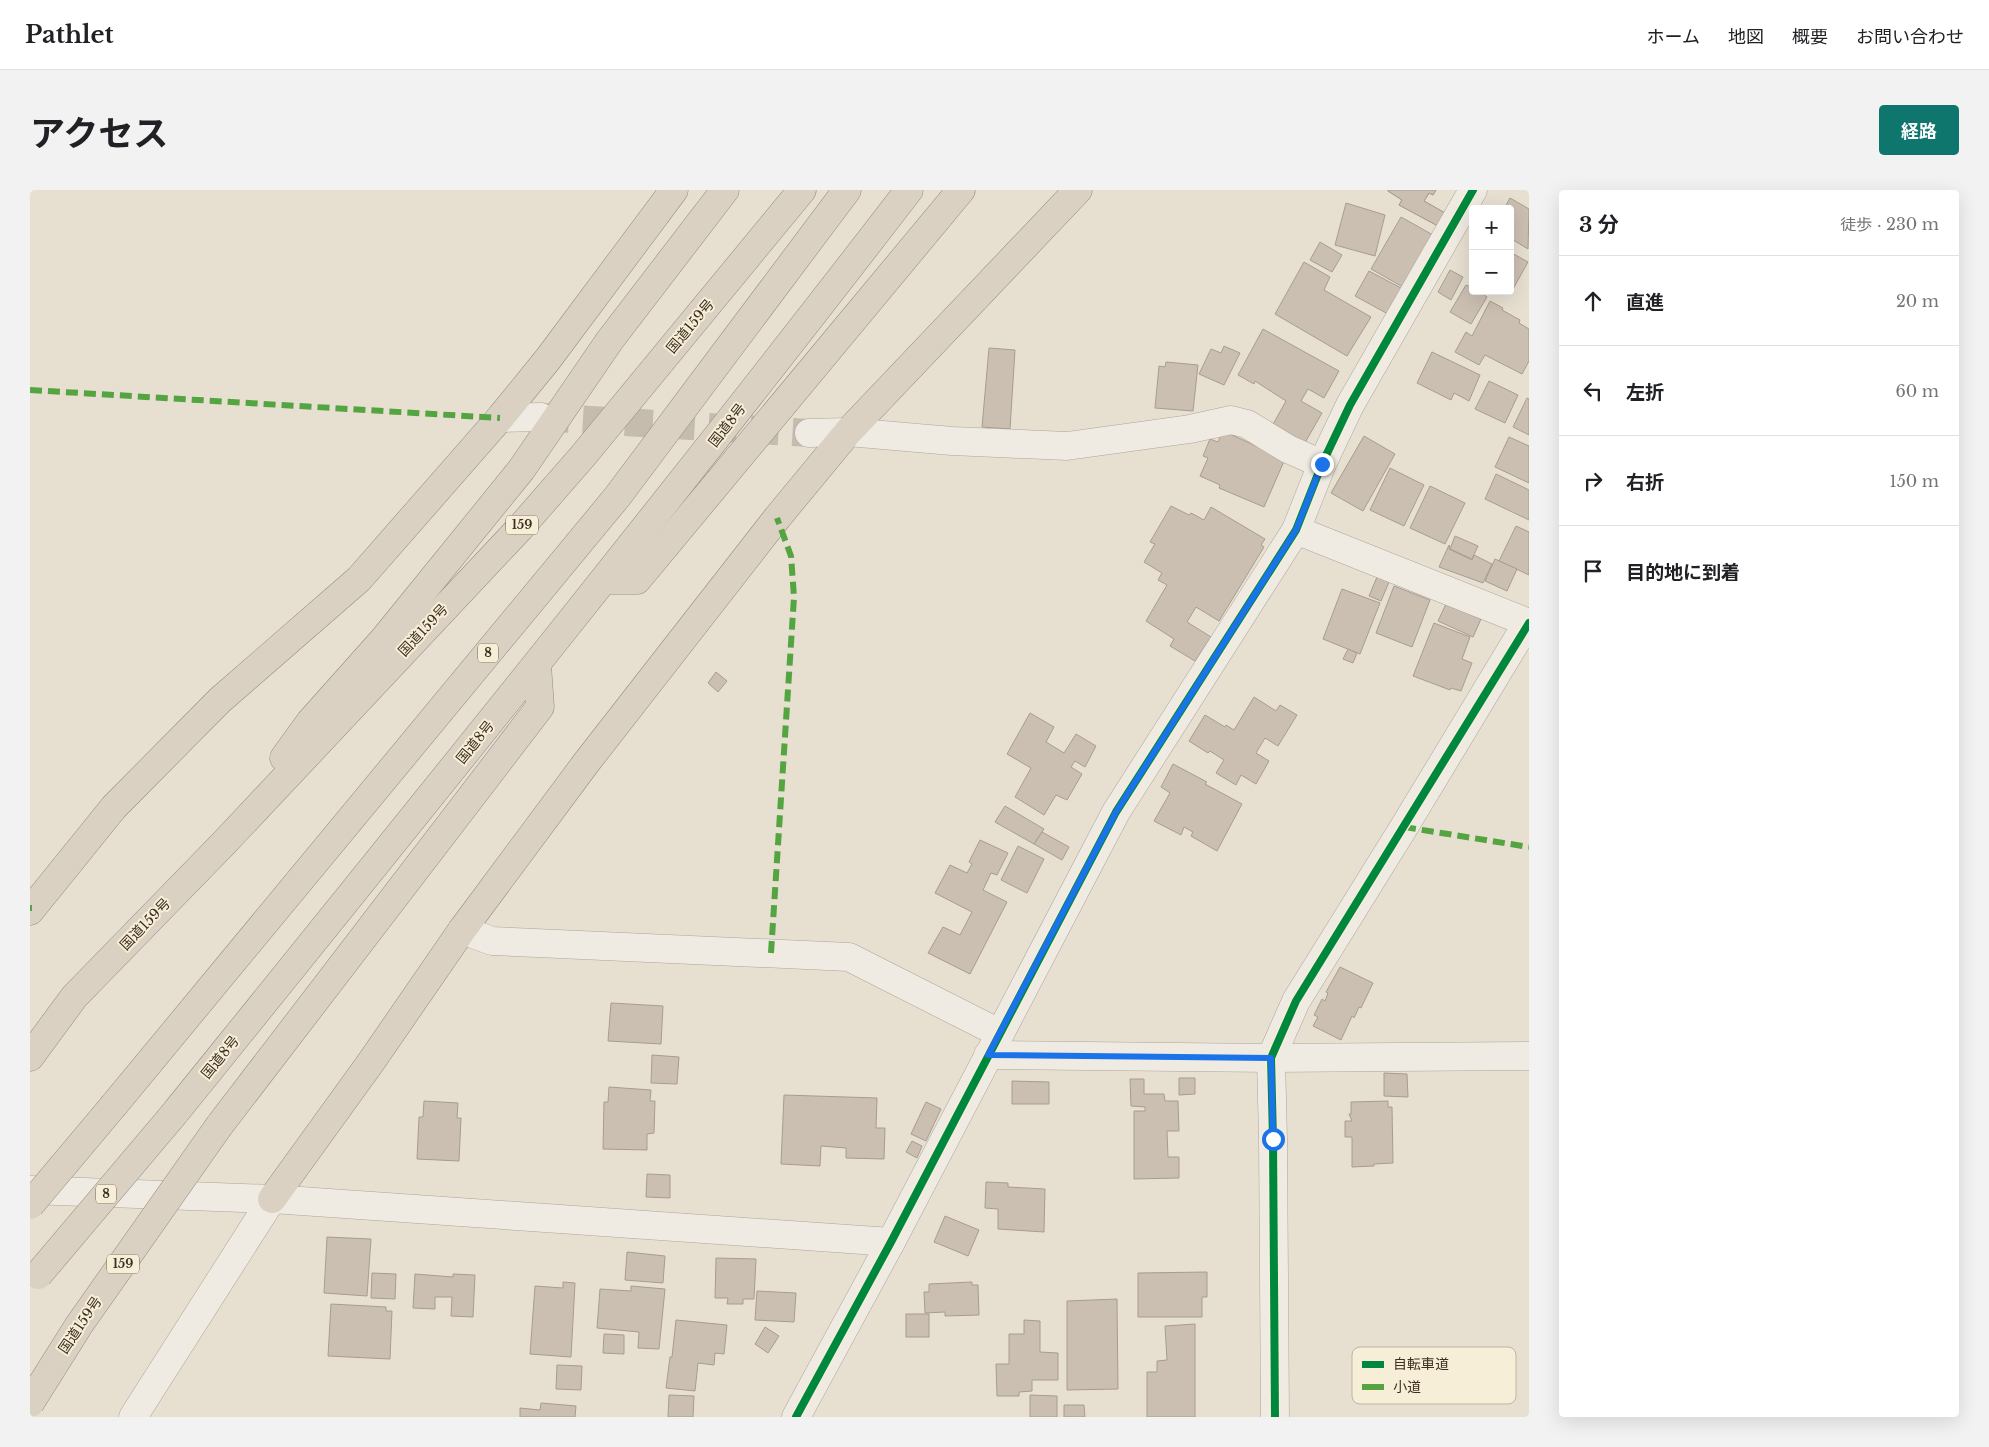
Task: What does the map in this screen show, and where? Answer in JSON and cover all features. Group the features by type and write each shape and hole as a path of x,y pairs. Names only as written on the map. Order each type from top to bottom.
{"highway":[{"path":"30,911 114,807 220,700 359,579 500,418 548,359 674,190"},
{"path":"224,843 310,722 384,640 521,470 610,340 725,190"},
{"name":"国道159号","path":"30,1058 74,997 224,843 520,528 802,190"},
{"name":"8","path":"30,1205 616,497 848,190"},
{"name":"国道8号","path":"34,1280 174,1114 537,665 797,336 909,190"},
{"path":"604,580 637,580 961,190"},
{"path":"272,1199 371,1062 462,930 586,762 702,612 848,432 1078,190"},
{"name":"国道159号","path":"30,1403 79,1325 219,1126 540,707 537,665"}],"street":[{"path":"796,1417 891,1242 1116,812 1296,530 1322,464 1350,404 1473,190"},
{"path":"500,418 541,417"},
{"path":"809,433 848,432 1067,446 1190,429 1231,420 1247,424 1288,449 1322,464"},
{"path":"1275,1417 1271,1058 1296,1001 1529,622 1296,530"},
{"path":"462,930 492,940 849,957 994,1044 1271,1058 1529,1056"},
{"path":"30,1190 272,1199 891,1242"},
{"path":"133,1417 272,1199"}],"building":[{"path":"1388,190 1436,190 1433,195 1429,193 1424,201 1445,213 1438,226 1399,205 1402,200"},
{"path":"1388,190 1436,190 1433,195 1429,193 1424,201 1445,213 1438,226 1399,205 1402,200"},
{"path":"1510,198 1529,209 1528,249 1514,240 1514,205 1506,205"},
{"path":"1346,203 1385,215 1375,256 1335,245"},
{"path":"1401,217 1433,235 1403,287 1371,269"},
{"path":"1320,242 1342,255 1332,272 1310,260"},
{"path":"1514,254 1528,262 1514,287"},
{"path":"1304,262 1330,277 1324,290 1371,317 1347,356 1275,314"},
{"path":"1450,270 1463,277 1451,300 1438,292"},
{"path":"1369,271 1403,289 1388,314 1355,296"},
{"path":"1466,285 1469,286 1469,295 1484,295 1487,297 1471,324 1450,312"},
{"path":"1490,301 1520,320 1519,323 1529,329 1529,361 1522,374 1485,355 1479,365 1455,352 1466,332 1472,336"},
{"path":"1263,329 1339,371 1324,398 1308,389 1301,401 1322,413 1302,448 1271,428 1286,401 1255,381 1254,384 1238,375"},
{"path":"1224,346 1240,353 1224,385 1199,374 1211,349 1221,353"},
{"path":"989,348 1015,350 1010,429 982,427"},
{"path":"1432,352 1480,375 1469,401 1454,393 1451,400 1417,383"},
{"path":"1166,362 1198,365 1193,411 1155,408 1159,366 1165,367"},
{"path":"1489,381 1518,395 1505,423 1475,409"},
{"path":"1527,398 1529,399 1529,435 1513,427"},
{"path":"1223,431 1285,459 1264,507 1219,488 1220,485 1200,476 1208,458 1203,456 1210,439 1218,442"},
{"path":"1364,436 1395,454 1363,511 1331,493"},
{"path":"1509,437 1529,446 1529,483 1495,467"},
{"path":"1390,468 1424,485 1404,526 1370,510"},
{"path":"1496,474 1529,490 1529,520 1485,499"},
{"path":"1430,486 1465,503 1445,544 1410,528"},
{"path":"1171,506 1204,520 1211,507 1265,539 1261,545 1264,547 1219,621 1196,607 1187,622 1211,637 1195,661 1170,646 1174,639 1146,621 1167,585 1158,580 1162,573 1144,562 1155,544 1150,542"},
{"path":"1516,526 1529,532 1529,575 1499,561"},
{"path":"1455,536 1478,546 1472,559 1450,549"},
{"path":"1449,545 1449,549 1472,560 1474,555 1492,564 1483,583 1439,567"},
{"path":"1495,559 1517,569 1507,591 1485,581"},
{"path":"1377,577 1389,582 1381,601 1369,596"},
{"path":"1394,586 1430,600 1412,647 1376,633"},
{"path":"1342,589 1380,603 1360,654 1323,639"},
{"path":"1446,604 1481,619 1473,637 1438,621"},
{"path":"1434,623 1470,637 1462,659 1472,663 1461,691 1451,688 1450,690 1413,676"},
{"path":"1348,649 1357,653 1353,663 1343,659"},
{"path":"716,672 727,681 718,692 708,683"},
{"path":"1254,697 1276,711 1280,705 1297,715 1278,746 1265,738 1256,753 1269,761 1256,784 1241,775 1236,785 1216,773 1224,760 1189,741 1205,715 1234,730"},
{"path":"1030,713 1054,727 1046,742 1064,753 1076,734 1096,746 1085,767 1075,761 1071,767 1082,774 1067,800 1056,795 1044,815 1015,797 1031,768 1007,754"},
{"path":"1173,764 1242,804 1217,851 1191,836 1193,832 1184,827 1181,835 1154,821 1170,793 1161,787"},
{"path":"1005,806 1044,829 1034,844 995,822"},
{"path":"1042,832 1069,847 1062,860 1034,844"},
{"path":"980,840 1008,853 997,875 991,873 983,890 1007,902 970,974 928,953 943,927 960,935 972,912 935,893 950,865 967,873 972,864 969,862"},
{"path":"1018,846 1044,859 1027,893 1001,880"},
{"path":"1340,967 1373,983 1361,1008 1359,1007 1354,1018 1352,1016 1341,1040 1313,1026 1318,1017 1314,1015 1322,999 1325,1001 1328,993 1326,992"},
{"path":"611,1003 663,1006 661,1044 608,1041"},
{"path":"652,1055 679,1057 677,1084 651,1083"},
{"path":"1384,1073 1407,1074 1408,1097 1384,1096"},
{"path":"1179,1078 1195,1078 1195,1094 1179,1095"},
{"path":"1130,1079 1144,1079 1144,1094 1164,1094 1165,1101 1178,1101 1179,1131 1167,1131 1168,1157 1179,1157 1179,1178 1134,1179 1134,1111 1145,1111 1145,1107 1131,1106"},
{"path":"1012,1081 1049,1082 1049,1104 1012,1104"},
{"path":"609,1087 651,1090 650,1101 655,1101 654,1133 647,1134 647,1150 603,1149 604,1102 608,1102"},
{"path":"784,1095 877,1098 876,1128 885,1128 884,1159 846,1158 846,1148 821,1146 820,1166 781,1164"},
{"path":"424,1101 458,1103 457,1118 461,1118 459,1161 417,1159 419,1117 423,1117"},
{"path":"1388,1101 1388,1107 1392,1107 1393,1163 1352,1167 1352,1137 1345,1137 1345,1121 1352,1121 1349,1114 1351,1114 1351,1102"},
{"path":"926,1102 941,1109 926,1141 911,1134"},
{"path":"912,1141 922,1146 917,1158 906,1152"},
{"path":"647,1174 670,1175 670,1198 646,1197"},
{"path":"986,1182 1008,1183 1008,1187 1045,1189 1044,1232 998,1229 998,1209 985,1208"},
{"path":"945,1216 979,1230 968,1256 934,1242"},
{"path":"327,1237 371,1239 367,1296 324,1293"},
{"path":"627,1252 665,1256 663,1283 625,1280"},
{"path":"716,1258 756,1259 754,1299 743,1299 743,1304 727,1304 728,1298 715,1298"},
{"path":"1207,1272 1207,1297 1202,1297 1202,1317 1138,1317 1138,1273"},
{"path":"372,1273 396,1274 395,1299 371,1298"},
{"path":"415,1274 453,1277 453,1274 475,1275 473,1317 451,1316 452,1297 435,1297 435,1309 413,1308"},
{"path":"563,1282 575,1283 571,1357 530,1354 535,1286 563,1288"},
{"path":"972,1282 972,1285 978,1285 979,1315 945,1316 945,1312 925,1313 924,1292 929,1292 929,1284"},
{"path":"631,1286 665,1289 659,1349 638,1348 639,1332 597,1328 600,1289 631,1291"},
{"path":"757,1291 796,1293 794,1322 755,1320"},
{"path":"1117,1299 1118,1389 1067,1390 1067,1301"},
{"path":"331,1304 386,1307 386,1311 392,1311 390,1359 328,1356"},
{"path":"906,1314 929,1314 929,1337 906,1337"},
{"path":"676,1320 727,1325 724,1354 715,1353 714,1365 698,1363 695,1391 666,1388"},
{"path":"1024,1320 1040,1321 1040,1352 1058,1353 1058,1380 1032,1380 1032,1391 1019,1392 1019,1396 997,1396 996,1364 1009,1364 1009,1334 1024,1334"},
{"path":"1195,1324 1195,1417 1147,1417 1147,1372 1157,1372 1157,1361 1167,1360 1165,1326"},
{"path":"765,1327 779,1336 768,1353 755,1344"},
{"path":"604,1334 624,1335 624,1354 603,1353"},
{"path":"557,1365 582,1366 581,1390 556,1389"},
{"path":"669,1395 694,1396 693,1417 668,1417"},
{"path":"1030,1395 1057,1396 1057,1417 1030,1417"},
{"path":"541,1403 576,1406 575,1417 520,1417 520,1408 540,1410"},
{"path":"1064,1405 1084,1405 1085,1417 1064,1417"}],"tunnel":[{"path":"541,417 809,433"}],"marked path":[{"path":"30,390 500,418"},
{"path":"771,953 794,597 791,556 777,518"},
{"path":"1404,827 1529,847"}],"cycle path":[{"path":"796,1417 891,1242 1116,812 1296,530 1322,464 1350,405 1473,190"},
{"path":"1275,1417 1271,1058 1296,1001 1529,623"}],"route":[{"path":"1273,1139 1271,1058 988,1055 1116,812 1296,530 1322,464"}]}
